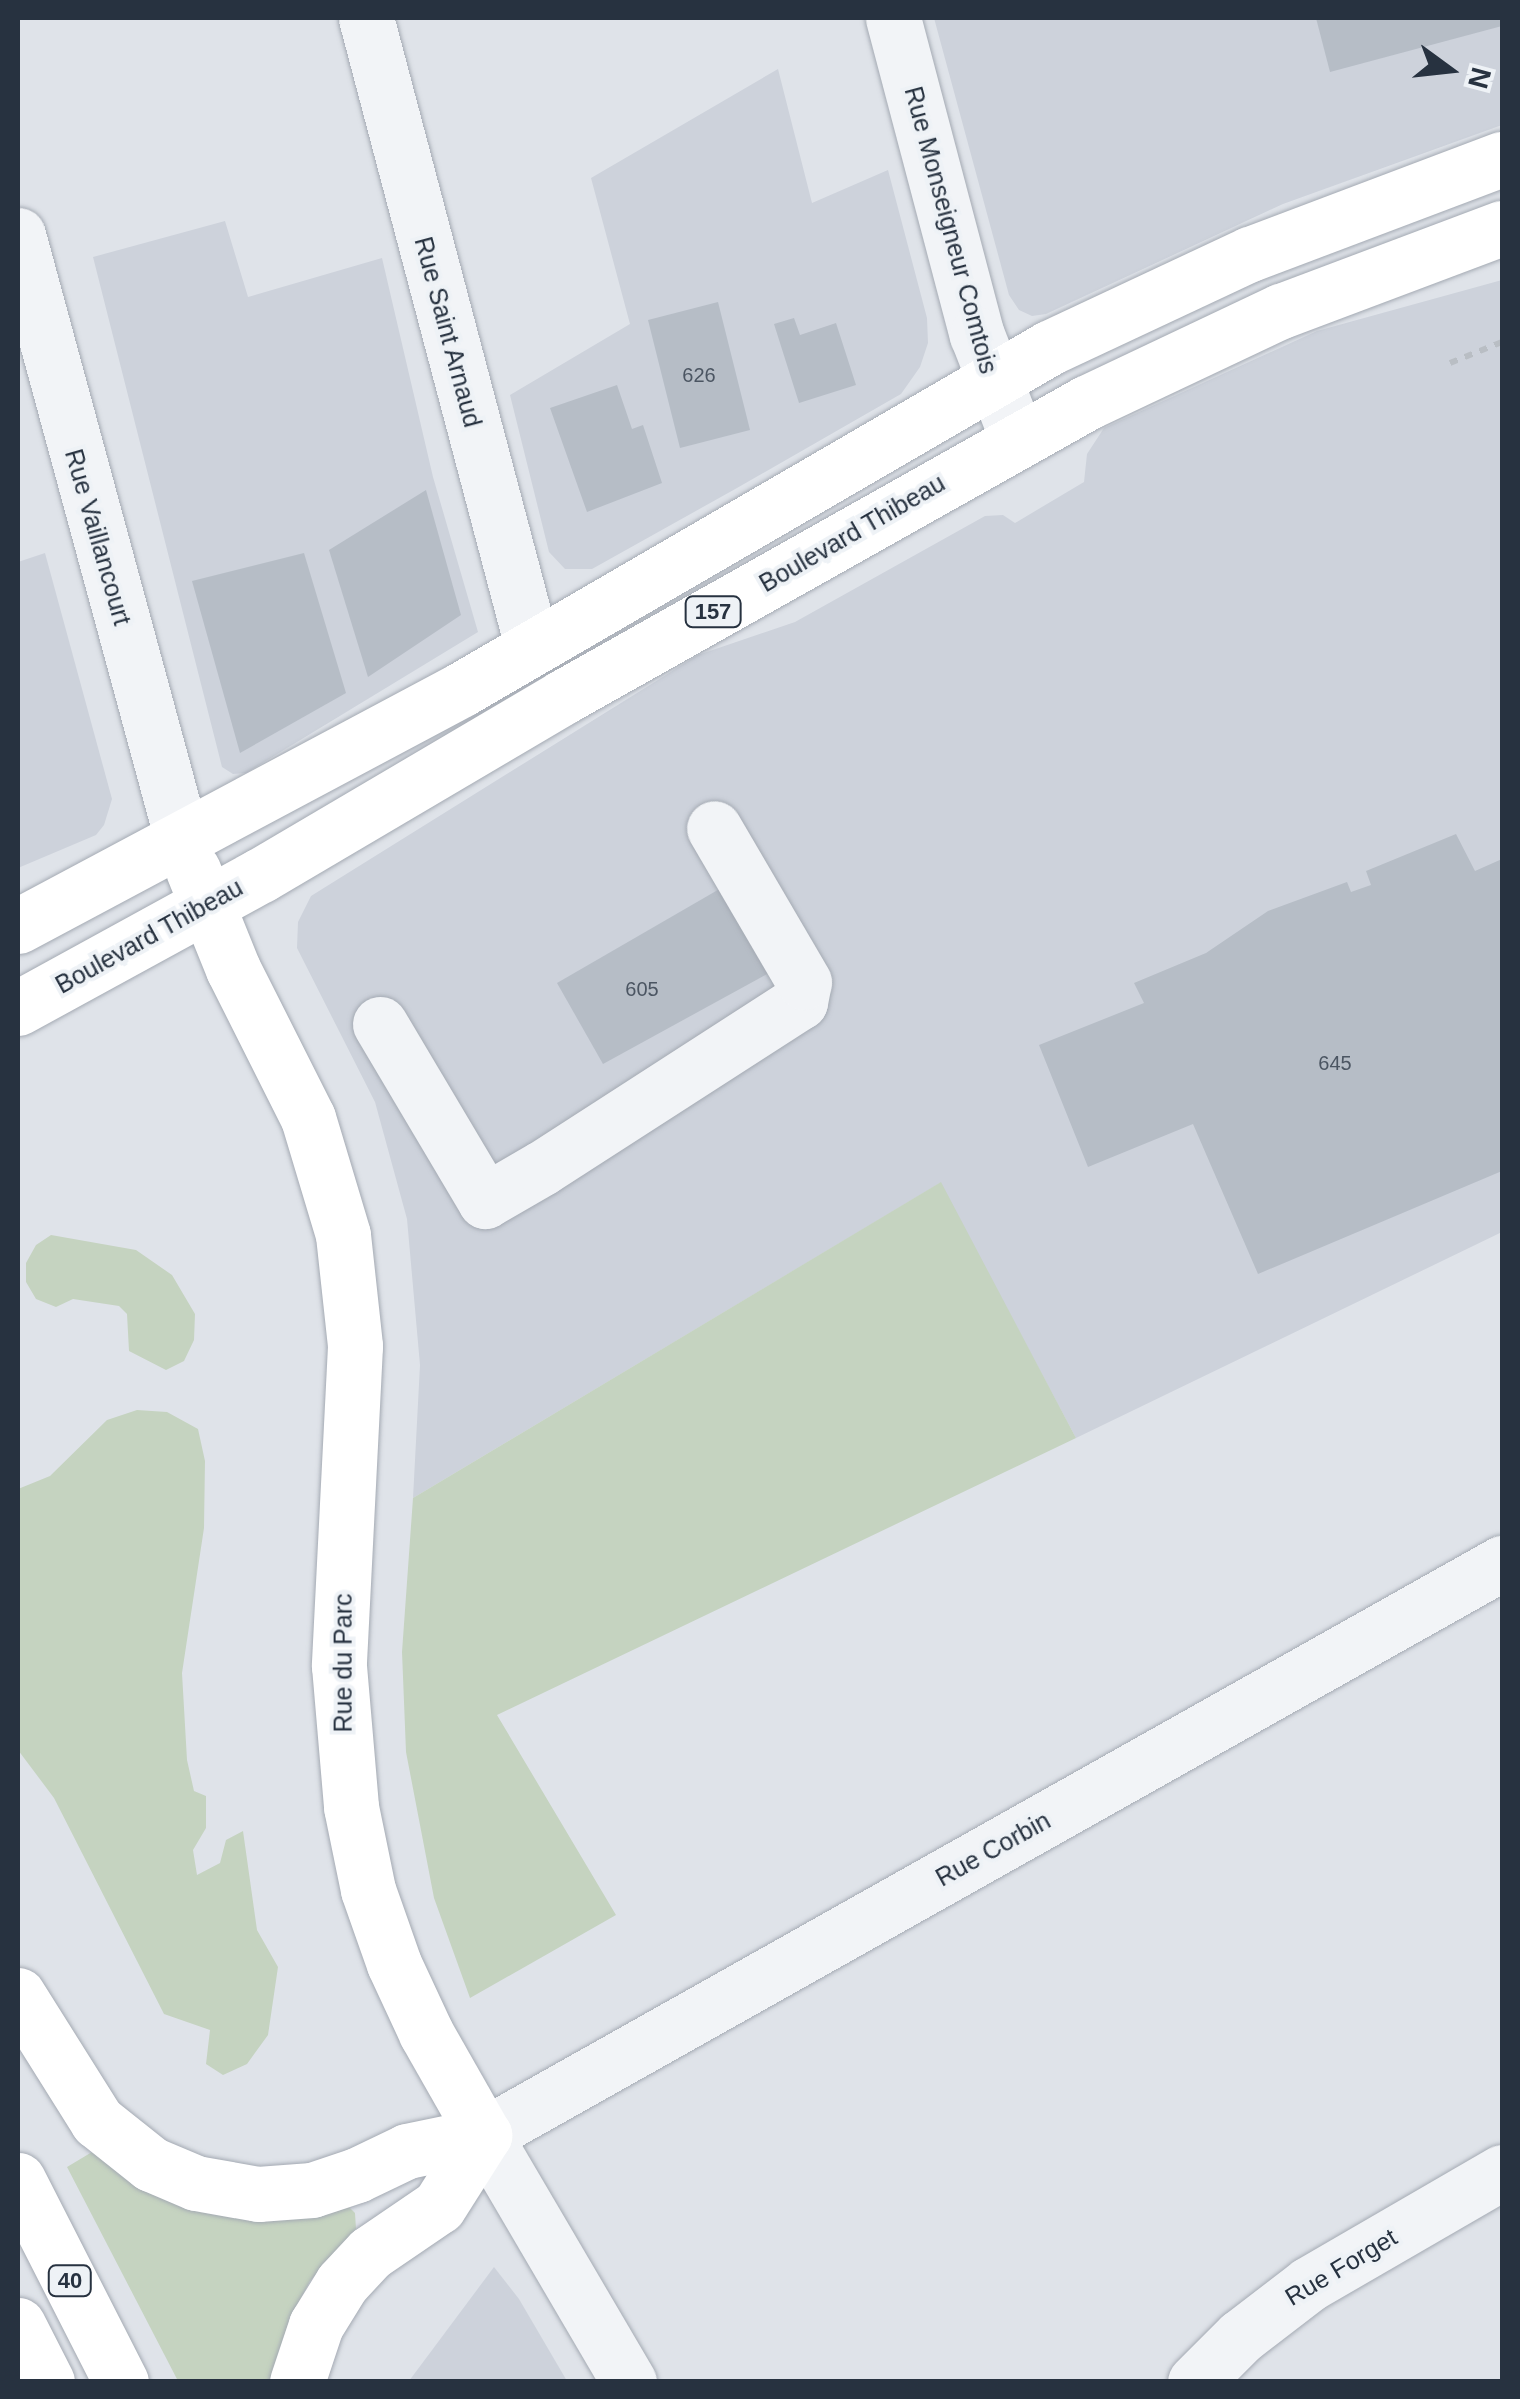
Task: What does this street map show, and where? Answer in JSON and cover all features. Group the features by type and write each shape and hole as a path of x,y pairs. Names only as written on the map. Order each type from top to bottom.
{"main road":[{"name":"157","path":"18,926 445,698 1049,348 1250,254 1502,159"},
{"name":"Boulevard Thibeau","path":"18,1008 206,905 1018,440 1281,310 1502,228"},
{"name":"Rue du Parc","path":"182,839 206,905 308,1118 342,1235 356,1346 339,1666 351,1806 368,1890 394,1964 484,2135"},
{"path":"18,1995 97,2121 152,2164 196,2183 258,2194 312,2190 407,2151 484,2135"},
{"path":"297,2382 316,2325 342,2283 370,2253 439,2206 484,2135"},
{"name":"40","path":"18,2180 122,2382"},
{"path":"18,2325 47,2382"}],"street":[{"name":"Rue Saint Arnaud","path":"366,18 532,646"},
{"name":"Rue Monseigneur Comtois","path":"893,18 992,381 1018,440"},
{"name":"Rue Vaillancourt","path":"18,235 182,839"},
{"path":"380,1024 485,1201 528,1176 800,1002 804,982 714,828"},
{"name":"Rue Corbin","path":"484,2135 1502,1563"},
{"name":"Rue du Parc","path":"484,2135 628,2382"},
{"name":"Rue Forget","path":"1195,2382 1240,2337 1309,2284 1502,2172"}],"path":[{"path":"1450,363 1502,342"}],"shaded area":[{"path":"934,18 1502,18 1502,125 1283,204 1046,314 1032,316 1019,310 1009,295"},
{"path":"778,69 812,203 888,170 927,318 928,343 920,367 901,394 737,488 592,569 565,569 549,552 510,395 630,324 591,178"},
{"path":"225,221 248,297 382,258 433,477 478,632 246,773 233,774 222,767 93,257"},
{"path":"1502,280 1502,1232 1076,1438 940,1183 413,1498 420,1365 407,1219 375,1102 297,948 298,922 311,896 698,655 795,622 985,516 1003,515 1015,523 1084,482 1087,454 1104,428 1317,331"},
{"path":"45,553 112,799 104,825 96,835 18,868 18,562"},
{"path":"494,2267 519,2299 567,2381 409,2381"}],"green space":[{"path":"941,1182 1076,1438 497,1715 616,1915 470,1998 434,1898 406,1752 402,1652 413,1498"},
{"path":"51,1235 136,1250 172,1275 195,1314 194,1340 184,1361 166,1370 129,1351 127,1314 119,1306 73,1299 56,1307 36,1299 26,1282 26,1263 36,1245"},
{"path":"137,1410 167,1412 198,1429 205,1461 204,1528 182,1673 187,1760 194,1791 206,1796 206,1828 193,1850 197,1875 220,1863 226,1840 243,1831 257,1930 278,1967 268,2035 247,2064 223,2075 206,2064 210,2030 164,2014 54,1798 18,1750 18,1489 50,1476 107,1420"},
{"path":"102,2146 347,2205 355,2213 356,2229 310,2281 291,2317 271,2381 178,2381 67,2167"}],"building":[{"path":"1316,18 1502,18 1502,26 1330,72"},
{"path":"718,302 750,430 680,448 648,320"},
{"path":"794,318 800,335 836,323 856,385 799,403 774,324"},
{"path":"617,385 632,429 643,425 662,483 587,512 550,408"},
{"path":"426,490 461,615 368,677 329,550"},
{"path":"304,553 346,693 240,753 192,581"},
{"path":"1456,834 1475,871 1502,859 1502,1171 1258,1274 1193,1124 1088,1167 1039,1045 1144,1003 1134,983 1206,953 1268,911 1347,882 1351,892 1371,885 1366,871"},
{"path":"742,876 789,962 603,1064 557,983"}]}
